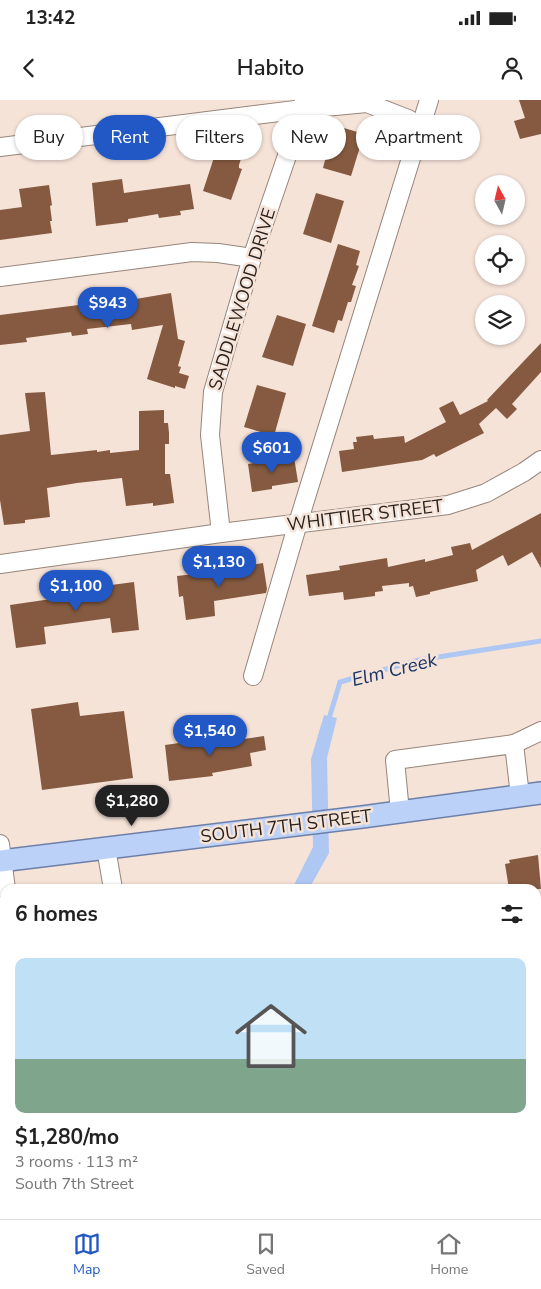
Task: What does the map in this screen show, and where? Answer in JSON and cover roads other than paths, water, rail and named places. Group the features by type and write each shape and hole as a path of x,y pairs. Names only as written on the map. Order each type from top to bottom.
{"main road":[{"name":"SOUTH 7TH STREET","path":"1,855 106,848 362,818 541,793"}],"street":[{"path":"425,115 429,100"},
{"path":"0,147 303,105 367,103 398,115"},
{"name":"SADDLEWOOD DRIVE","path":"222,533 210,435 213,392 252,258 303,105"},
{"path":"253,676 411,160"},
{"path":"0,277 192,252 218,253 252,258"},
{"name":"WHITTIER STREET","path":"0,564 222,533 448,505 486,493 524,472 541,460"},
{"path":"400,812 395,760 514,744 541,731"},
{"path":"514,744 520,796"},
{"path":"106,848 112,884"},
{"path":"1,855 5,884"}],"water":[{"path":"324,715 337,718 327,758 329,853 312,884 294,884 313,847 311,759"}],"waterway":[{"name":"Elm Creek","path":"328,722 340,682 419,660 541,641"}]}
